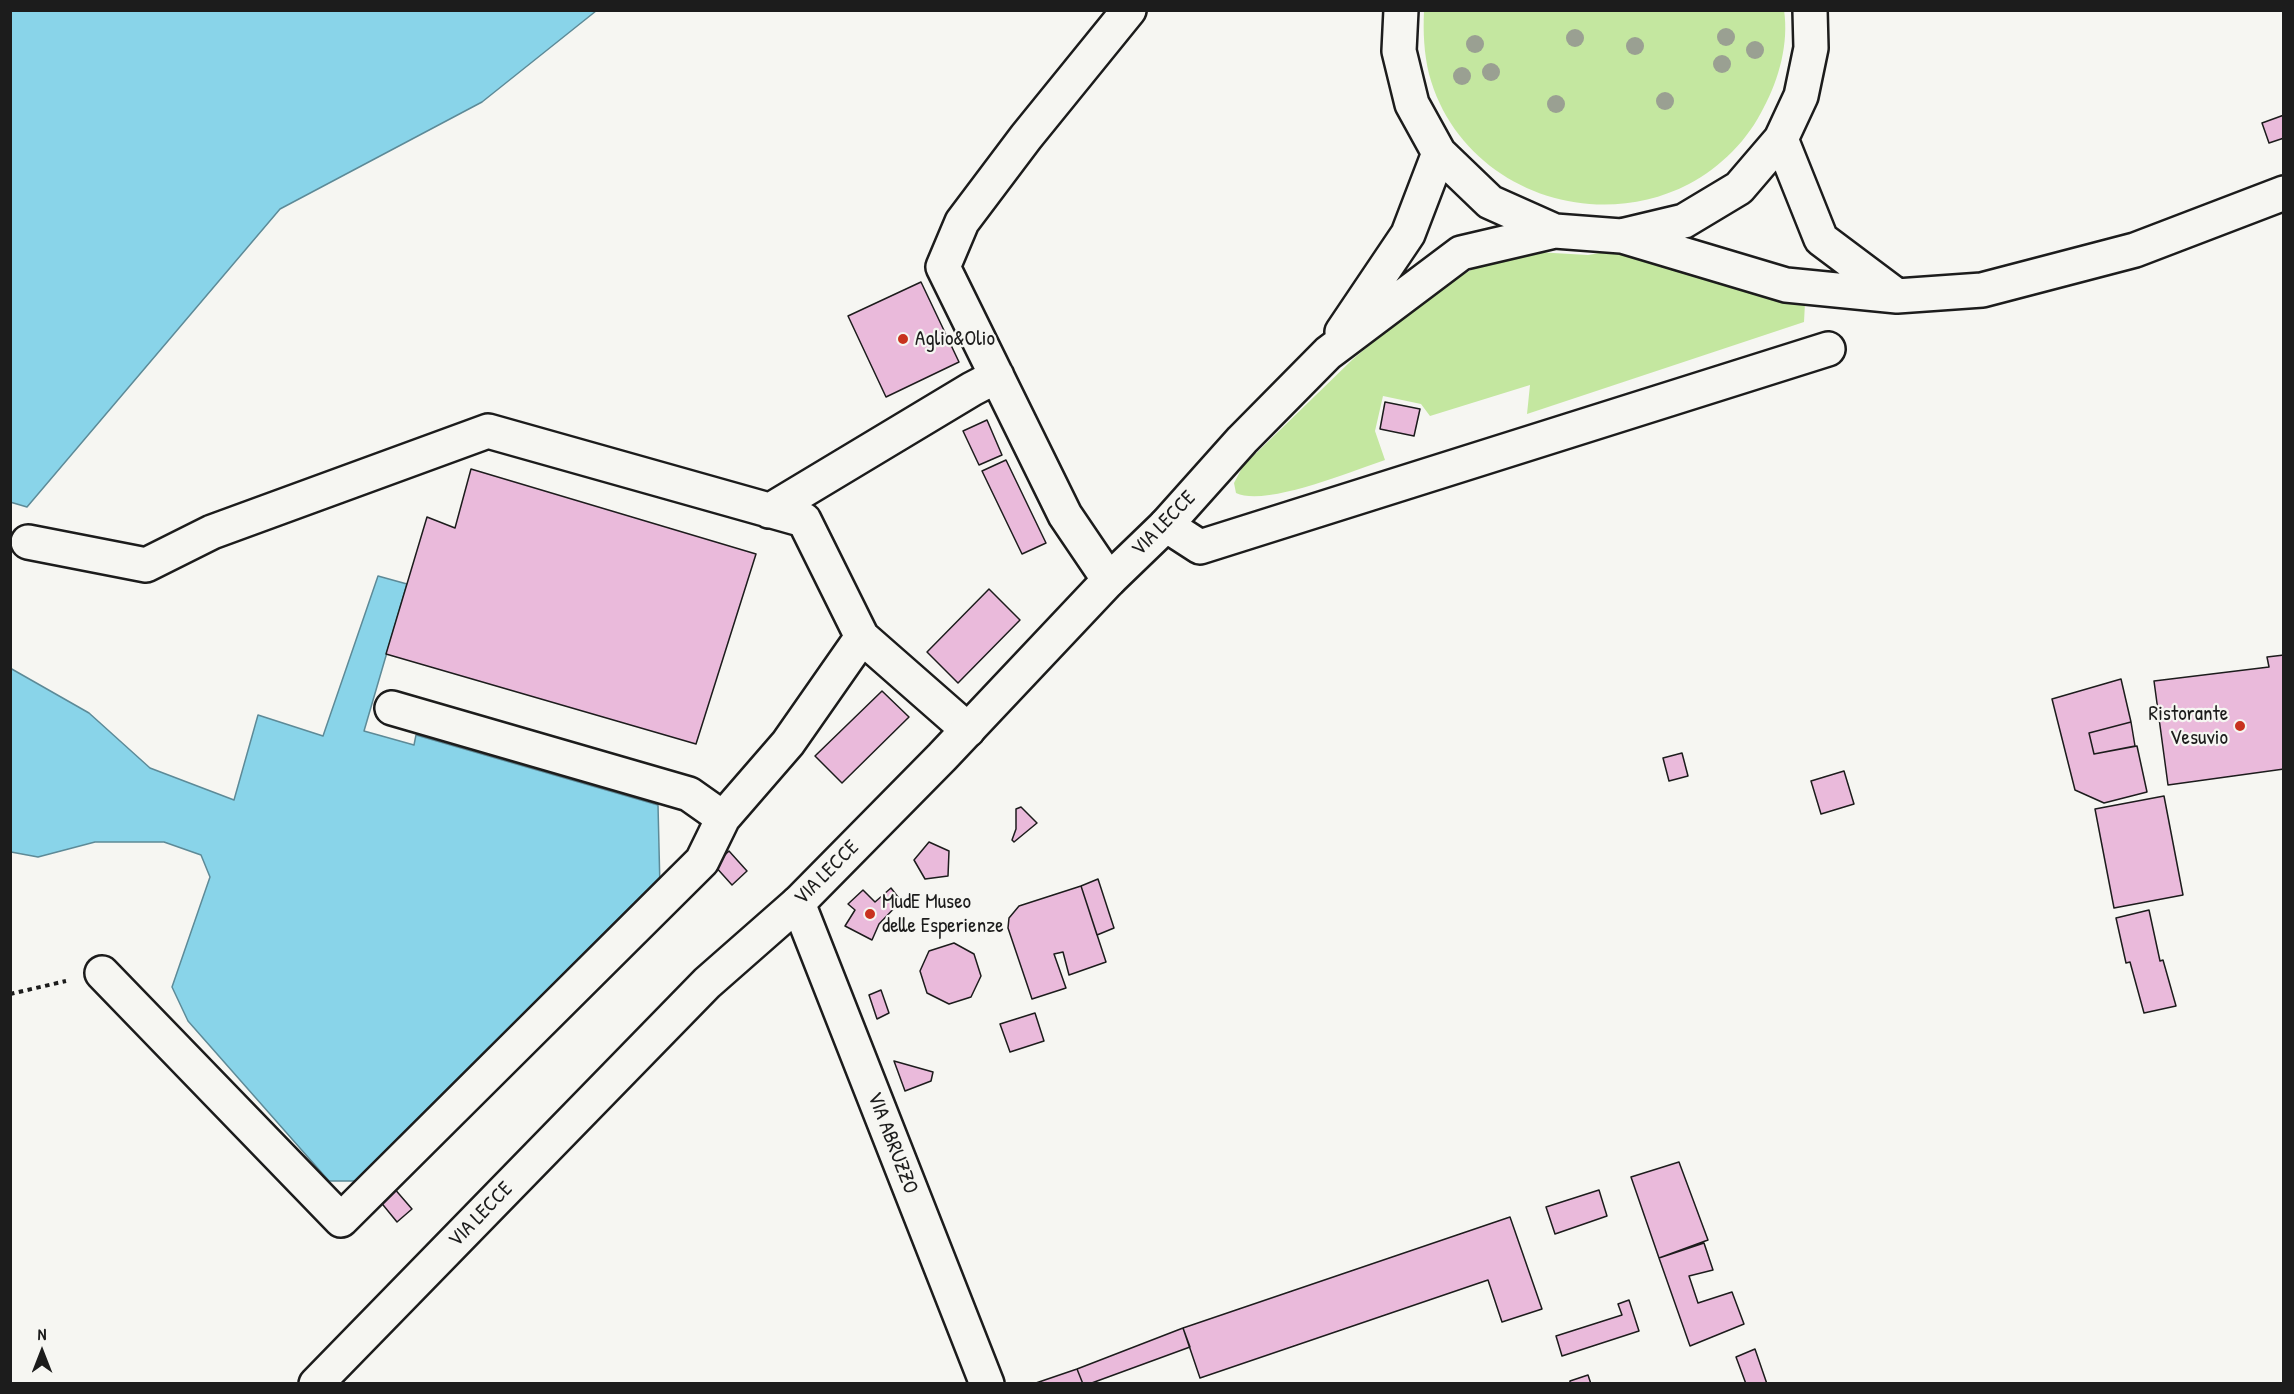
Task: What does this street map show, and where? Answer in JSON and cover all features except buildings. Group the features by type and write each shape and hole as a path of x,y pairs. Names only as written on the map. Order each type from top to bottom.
{"main road":[{"path":"1109,580 1065,515 943,267 962,222 1129,10"},
{"path":"1401,10 1399,51 1412,104 1439,153 1490,202 1555,231 1621,236 1786,285 1897,296 1982,291 2135,250 2283,193"},
{"path":"1621,236 1684,221 1739,188 1781,140 1801,96 1811,48 1810,10"},
{"path":"1781,140 1821,239 1897,296"},
{"name":"VIA LECCE","path":"1328,353 1408,234 1439,153"},
{"name":"VIA LECCE","path":"316,1383 707,983 798,903 968,730 1109,580 1166,525 1242,440 1328,353 1461,253 1555,231"},
{"path":"1166,525 1200,547 1828,349"},
{"path":"769,511 997,376"},
{"path":"28,542 146,565 212,532 488,430 804,520 862,637 968,730"},
{"path":"102,973 341,1220 702,861 723,818 788,743 862,637"},
{"path":"392,708 689,794 723,818"},
{"name":"VIA ABRUZZO","path":"798,903 987,1383"}],"path":[{"path":"10,994 102,973"}],"green space":[{"path":"1784,10 1784,48 1778,73 1764,107 1742,141 1723,161 1689,184 1650,199 1610,204 1571,202 1533,190 1498,172 1468,146 1445,113 1429,74 1425,50 1424,11"},
{"path":"1624,249 1705,268 1805,303 1804,322 1527,414 1530,385 1430,416 1421,404 1383,396 1375,431 1385,460 1288,492 1250,496 1236,493 1234,483 1243,466 1353,359 1435,290 1482,264 1536,252 1588,255"}],"water":[{"path":"10,11 596,11 482,102 280,209 27,507 10,502"},
{"path":"378,576 407,584 364,731 414,745 416,735 658,805 660,889 367,1181 329,1181 188,1021 172,987 210,877 201,855 164,842 95,842 38,857 11,852 10,668 89,713 150,768 234,800 258,715 323,736"}],"place":[{"name":"Aglio&Olio","path":"903,339"},
{"name":"Ristorante Vesuvio","path":"2240,726"},
{"name":"MudE Museo delle Esperienze","path":"870,914"}]}
